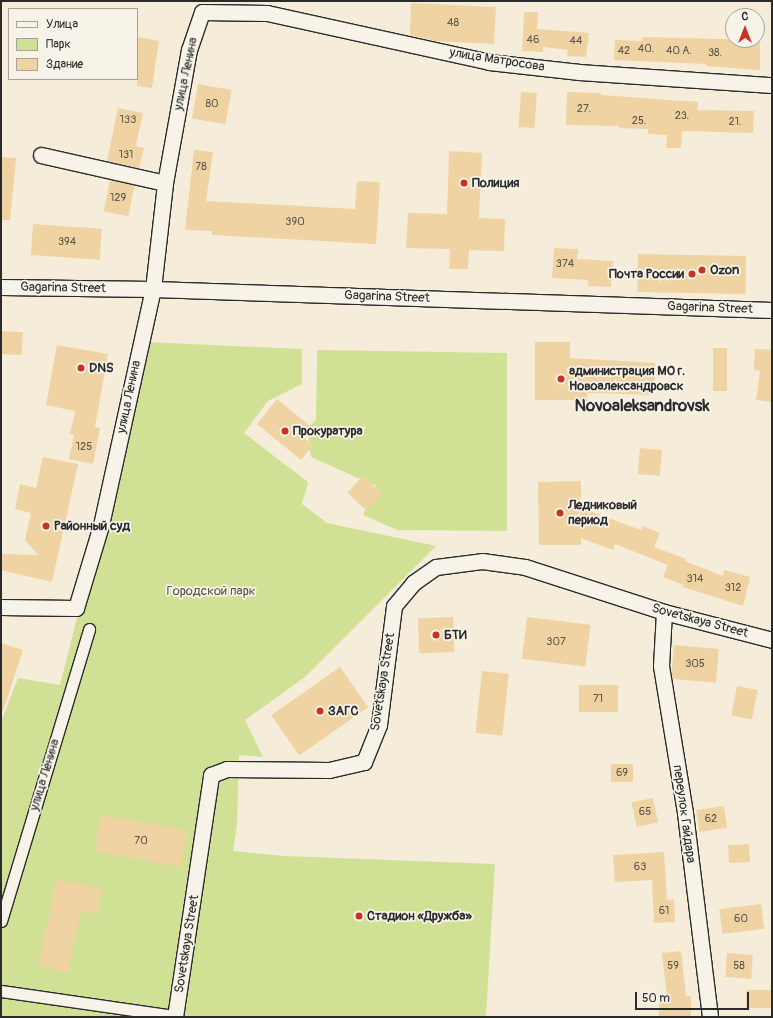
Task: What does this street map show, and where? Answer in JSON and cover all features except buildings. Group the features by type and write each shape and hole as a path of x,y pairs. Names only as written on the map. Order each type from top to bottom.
{"street":[{"name":"улица Матросова","path":"202,12 267,13 489,62 579,72 772,84"},
{"name":"улица Ленина","path":"1,607 76,608 101,525 153,289 165,183 189,50 202,12"},
{"path":"41,154 165,183"},
{"name":"Gagarina Street","path":"1,287 153,289 772,310"},
{"name":"Sovetskaya Street","path":"175,1017 211,775 227,769 329,770 364,762 379,729 394,606 413,583 436,567 489,562 525,567 664,612 772,640"},
{"name":"переулок Гайдара","path":"664,612 661,666 685,813 710,1017"},
{"name":"улица Ленина","path":"1,921 89,629"},
{"path":"1,991 175,1017"}],"green space":[{"name":"Городской парк","path":"147,342 302,349 302,384 268,401 244,433 308,482 302,504 327,523 436,546 305,677 245,720 263,757 239,755 237,825 233,851 285,856 495,864 486,1017 1,1017 1,722 18,678 60,685"},
{"path":"317,350 507,353 507,531 397,530 363,515 376,486 311,457 307,428 316,420"}],"place":[{"name":"Полиция","path":"464,183"},
{"name":"Ozon","path":"702,270"},
{"name":"Почта России","path":"692,274"},
{"name":"DNS","path":"81,368"},
{"name":"администрация МО г. Новоалександровск","path":"561,379"},
{"name":"Прокуратура","path":"285,431"},
{"name":"Ледниковый период","path":"560,513"},
{"name":"Районный суд","path":"46,526"},
{"name":"БТИ","path":"436,635"},
{"name":"ЗАГС","path":"320,711"},
{"name":"Стадион «Дружба»","path":"359,916"}],"district":[{"name":"Novoaleksandrovsk","path":"642,406"}]}
